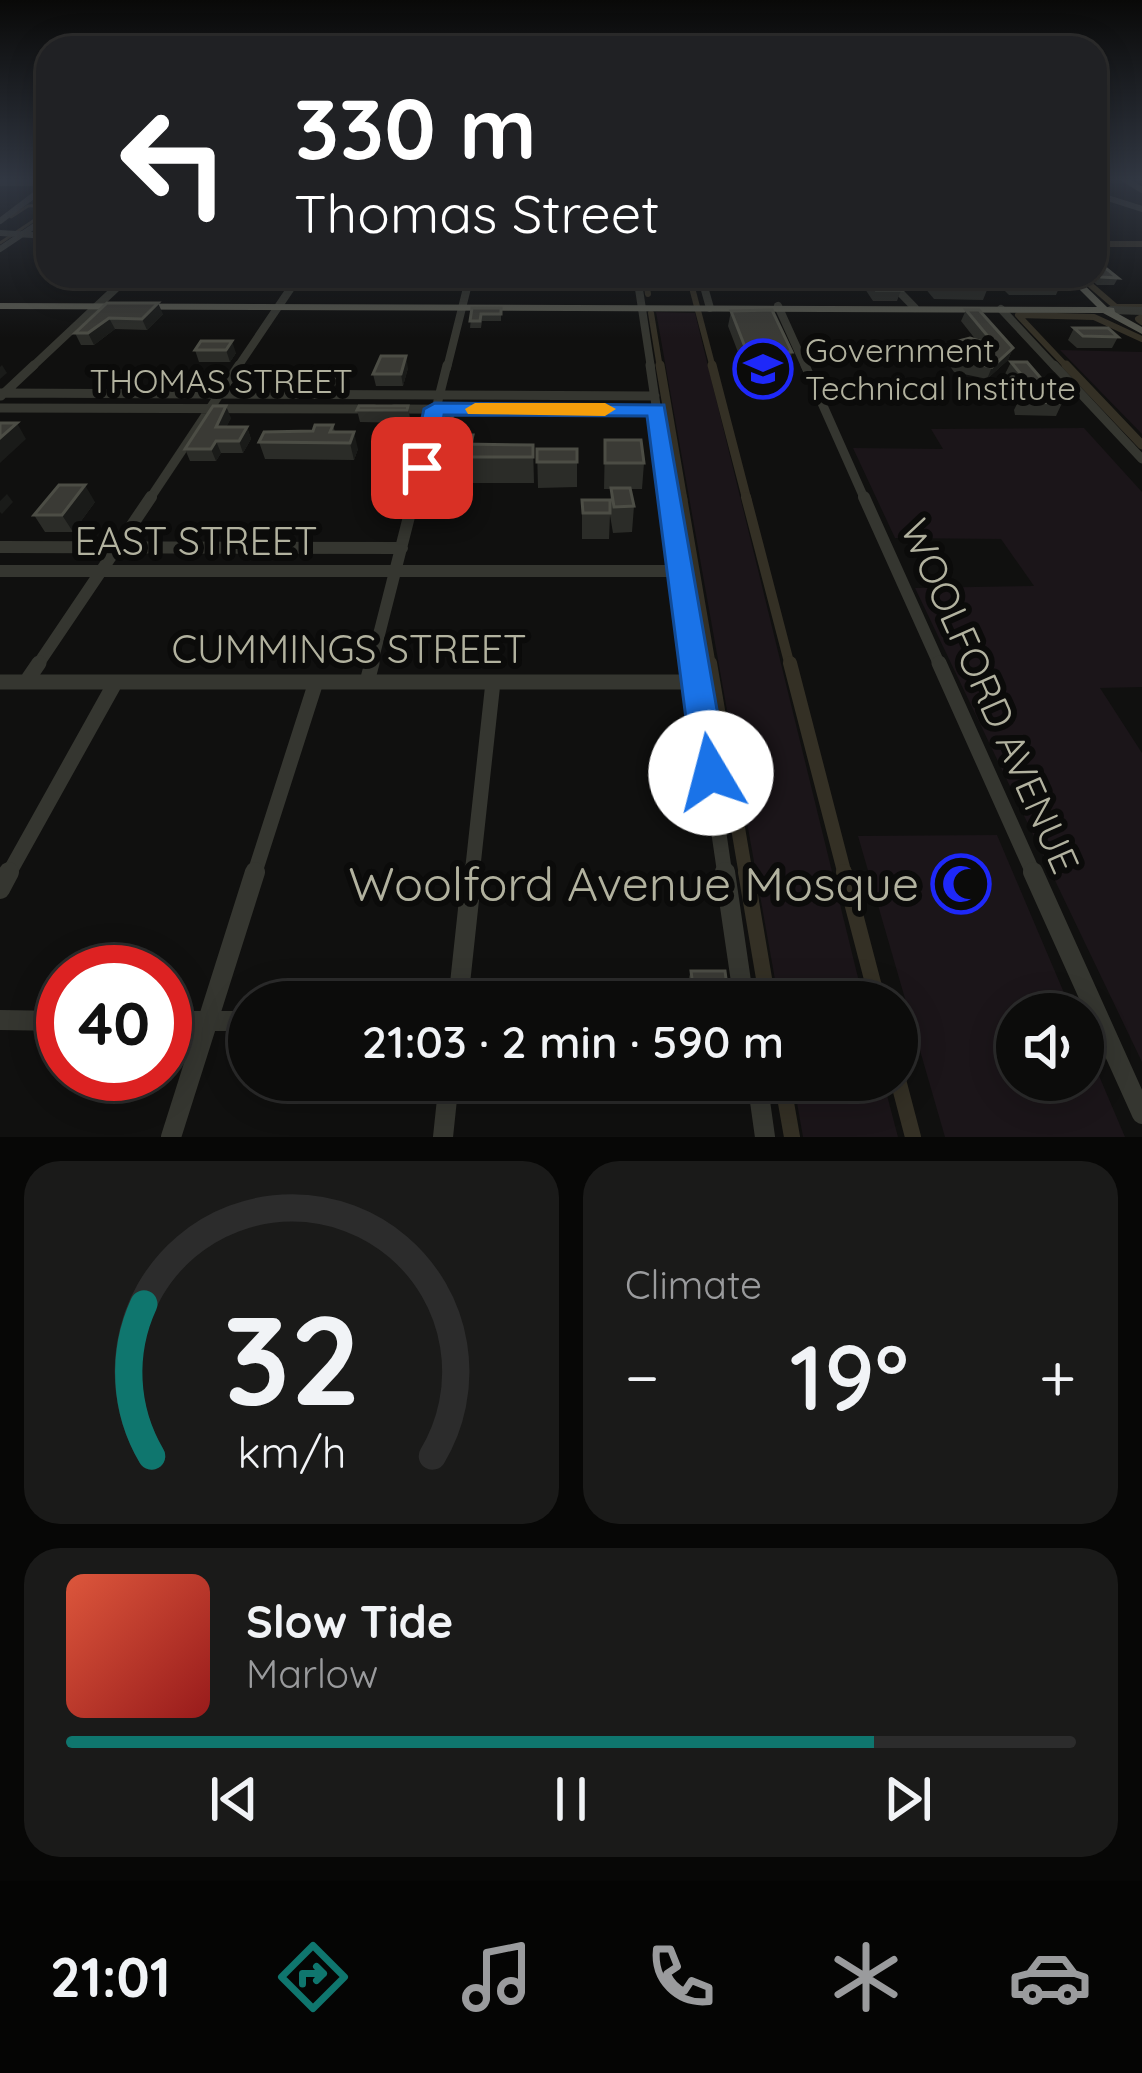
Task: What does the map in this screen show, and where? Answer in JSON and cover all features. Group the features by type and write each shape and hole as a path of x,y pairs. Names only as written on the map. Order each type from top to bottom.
{"main road":[{"path":"1082,288 1108,310"},
{"path":"0,301 106,297 691,304 781,313 914,308 1108,310 1132,316 1142,329"},
{"path":"1067,309 1095,300"},
{"path":"0,301 97,306 281,302"},
{"path":"1067,309 1132,316"}],"street":[{"path":"0,249 26,232"},
{"path":"1,394 116,288"},
{"path":"26,682 291,288"},
{"path":"367,682 467,288"},
{"path":"641,288 742,981"},
{"path":"703,288 706,305"},
{"path":"895,288 914,308"},
{"path":"1001,309 1142,459"},
{"path":"1108,310 1132,316"},
{"name":"WOOLFORD AVENUE","path":"781,313 1142,1114"},
{"name":"THOMAS STREET","path":"1,394 438,395 656,403"},
{"name":"THOMAS STREET","path":"0,408 435,409 656,403"},
{"name":"EAST STREET","path":"0,548 402,548"},
{"name":"EAST STREET","path":"0,571 681,571"},
{"name":"CUMMINGS STREET","path":"0,682 697,682"},
{"path":"171,1137 316,682"},
{"path":"460,981 493,682"},
{"path":"0,889 115,683"},
{"path":"0,1021 36,1021"},
{"path":"192,1021 228,1021"},
{"path":"442,1137 446,1101"},
{"path":"760,1101 765,1137"}],"shaded area":[{"path":"656,312 695,313 859,981 775,981"},
{"path":"1060,350 1142,352 1142,434"},
{"path":"1084,428 1142,492 1142,687 1100,688 1142,753 1142,1062 915,588 1034,586 1001,539 895,538 853,448 943,449 931,429"},
{"path":"997,835 1064,993 996,993 996,1101 1104,1101 1104,1088 1125,1137 945,1137 918,1044 918,981 900,981 858,836"},
{"path":"797,1101 889,1101 898,1137 803,1137"}],"building":[{"path":"107,303 158,303 142,319 109,318 88,333 75,333"},
{"path":"472,308 501,308 501,314 481,314 480,321 470,321"},
{"path":"772,310 792,352 747,352 731,311"},
{"path":"966,310 979,310 1013,348 992,367 959,360 947,344 970,338 996,346"},
{"path":"1074,328 1108,328 1118,337 1083,336"},
{"path":"201,341 232,341 226,350 195,350"},
{"path":"381,356 406,356 401,374 373,374"},
{"path":"1011,362 1027,362 1062,403 1021,402 1020,398 1038,395"},
{"path":"327,368 349,368 345,378 322,377"},
{"path":"213,406 226,406 216,427 247,427 239,441 216,441 211,449 185,449"},
{"path":"359,406 408,406 407,410 357,410"},
{"path":"443,414 453,414 447,435 473,435 471,444 445,444 443,454 436,452"},
{"path":"0,423 17,423 0,438"},
{"path":"315,425 333,425 330,432 354,432 350,443 259,442 264,432 313,431"},
{"path":"605,440 641,440 644,463 605,463"},
{"path":"461,444 533,445 533,457 459,457"},
{"path":"537,449 577,449 577,462 537,462"},
{"path":"59,485 85,485 62,515 34,515"},
{"path":"611,488 630,488 634,506 614,507"},
{"path":"582,500 610,500 610,513 583,513"},
{"path":"691,971 725,971 726,981 692,981"}],"waterway":[{"path":"0,243 16,232"},
{"path":"1107,244 1142,244"},
{"path":"647,288 648,294"},
{"path":"692,288 713,368"},
{"path":"1094,288 1116,307 1142,307"},
{"path":"651,313 660,368"},
{"path":"1068,368 1018,315 1094,317 1142,339"},
{"path":"1142,317 1138,319 1142,322"},
{"path":"660,365 683,500"},
{"path":"712,365 747,500"},
{"path":"1066,365 1142,445"},
{"path":"682,497 711,666"},
{"path":"746,497 790,666"},
{"path":"710,663 746,875"},
{"path":"790,663 845,875"},
{"path":"746,872 764,981"},
{"path":"844,872 873,981"},
{"path":"786,1101 792,1137"},
{"path":"904,1101 913,1137"}],"slow traffic":[{"path":"475,409 605,409"}],"place":[{"name":"Government Technical Institute","path":"763,369"},
{"name":"Woolford Avenue Mosque","path":"961,884"}],"route":[{"path":"422,468 435,409 657,410 711,773"}]}
